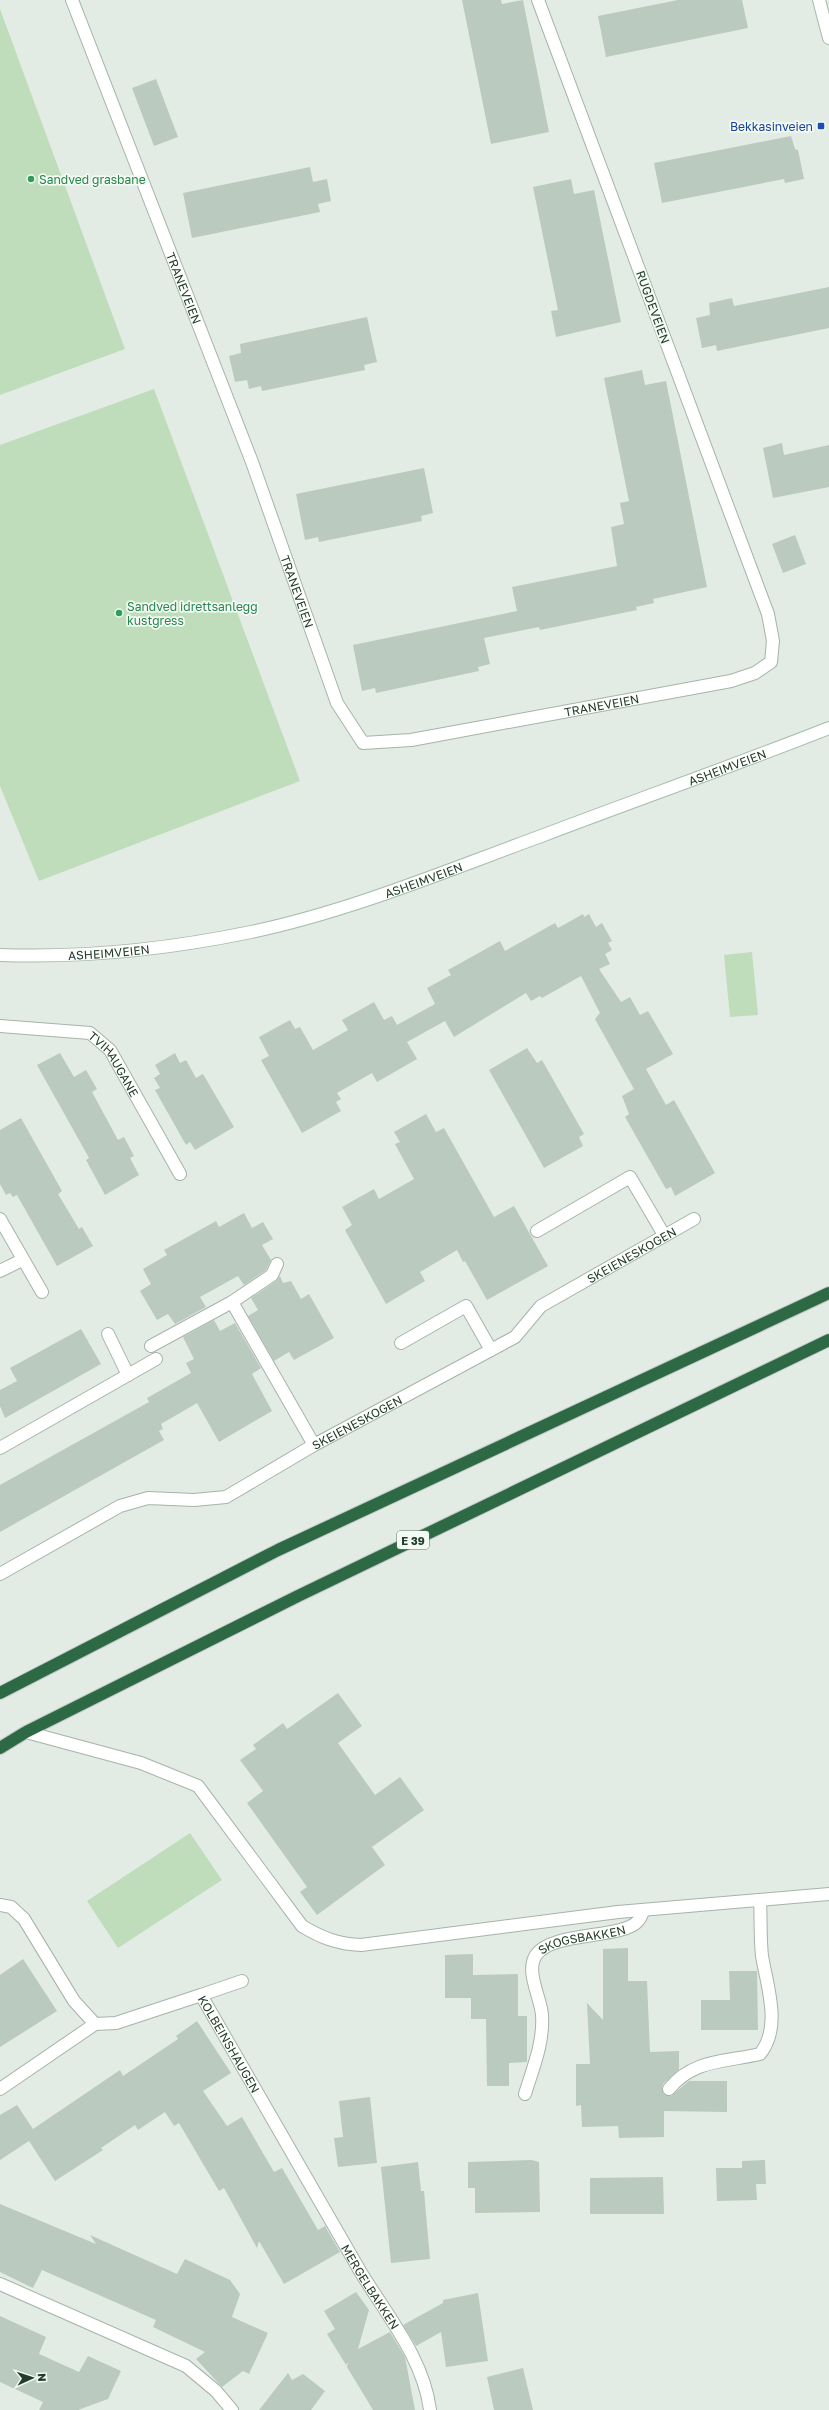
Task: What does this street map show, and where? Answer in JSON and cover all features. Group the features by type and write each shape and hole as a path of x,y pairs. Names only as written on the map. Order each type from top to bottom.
{"highway":[{"path":"0,1694 278,1550 829,1293"},
{"name":"E 39","path":"0,1748 26,1732 298,1596 829,1340"}],"street":[{"name":"TRANEVEIEN","path":"72,0 252,462 337,703 363,743 411,740 737,679 755,673 771,662 773,641 768,614"},
{"name":"RUGDEVEIEN","path":"538,0 768,614"},
{"path":"819,0 829,38"},
{"name":"ASHEIMVEIEN","path":"0,955 80,955 148,948 252,932 305,918 417,881 829,728"},
{"name":"TVIHAUGANE","path":"0,1026 90,1034 110,1050 180,1174"},
{"path":"537,1231 630,1177 664,1235"},
{"name":"SKEIENESKOGEN","path":"0,1574 120,1506 148,1498 194,1500 226,1497 314,1446 515,1337 541,1306 694,1219"},
{"path":"0,1220 42,1292"},
{"path":"0,1271 22,1260"},
{"path":"151,1346 232,1302 272,1275 277,1264"},
{"path":"232,1302 314,1446"},
{"path":"401,1343 466,1306 491,1350"},
{"path":"108,1334 128,1374"},
{"path":"0,1448 156,1359"},
{"name":"SKOGSBAKKEN","path":"26,1732 141,1763 198,1786 302,1926 321,1938 342,1944 361,1945 618,1912 829,1894"},
{"path":"669,2089 680,2076 697,2067 760,2054 767,2045 771,2004 762,1957 760,1900"},
{"path":"0,1905 11,1907 24,1919 74,2001 95,2024 0,2089"},
{"name":"SKOGSBAKKEN","path":"525,2094 543,2030 542,2012 534,1979 533,1961 536,1955 548,1947 570,1939 627,1928 638,1921 644,1910"},
{"path":"201,1996 242,1981"},
{"name":"KOLBEINSHAUGEN","path":"95,2024 116,2023 201,1996 302,2167"},
{"name":"MERGELBAKKEN","path":"302,2167 360,2270 414,2359 429,2395 430,2410"},
{"path":"0,2284 186,2366 216,2392 232,2410"}],"green space":[{"name":"Sandved grasbane","path":"0,9 125,349 0,395"},
{"name":"Sandved idrettsanlegg kustgress","path":"154,389 300,781 39,881 0,786 0,445"},
{"path":"752,952 758,1015 730,1017 724,955"},
{"path":"190,1833 222,1880 118,1948 87,1901"}],"building":[{"path":"462,0 501,0 502,4 523,0 549,132 491,144"},
{"path":"678,0 742,0 748,28 606,57 598,16"},
{"path":"156,79 178,137 154,146 132,88"},
{"path":"791,136 795,149 798,150 804,179 785,183 784,179 662,203 654,163"},
{"path":"310,167 313,182 327,179 331,201 318,204 320,212 192,238 183,193"},
{"path":"571,179 574,194 594,190 621,322 556,337 551,311 558,310 533,187"},
{"path":"829,287 829,328 717,351 716,345 702,348 696,318 710,315 709,303 732,298 734,306"},
{"path":"367,317 377,362 364,365 365,370 262,391 261,386 249,389 247,380 235,382 229,356 241,353 240,344"},
{"path":"642,370 645,385 666,381 707,587 653,599 654,603 636,607 637,610 540,630 539,627 484,638 490,664 478,667 479,671 376,693 375,688 362,691 353,645 517,611 512,587 617,566 611,527 624,524 620,503 629,501 604,378"},
{"path":"782,443 784,455 829,445 829,487 773,498 763,448"},
{"path":"424,468 433,513 421,516 422,521 319,542 318,537 305,540 296,494"},
{"path":"795,535 806,564 783,573 772,544"},
{"path":"583,914 584,917 589,914 596,927 602,923 612,941 608,943 612,950 605,954 610,964 599,969 621,1002 630,997 640,1015 648,1011 673,1054 646,1069 666,1105 674,1100 715,1173 675,1196 671,1187 666,1189 625,1117 629,1114 622,1096 634,1089 595,1019 600,1013 581,976 542,998 540,996 531,1001 526,993 454,1037 445,1021 407,1042 417,1059 377,1082 372,1073 337,1093 341,1099 336,1102 341,1111 302,1133 261,1060 269,1056 259,1037 290,1020 295,1029 300,1027 313,1050 348,1030 342,1020 374,1002 384,1020 392,1016 397,1025 435,1004 427,988 451,975 448,970 500,941 505,951 555,923 558,928"},
{"path":"527,1048 537,1063 542,1060 584,1134 579,1137 583,1146 544,1168 489,1070"},
{"path":"60,1053 74,1077 86,1070 97,1089 92,1092 118,1140 124,1137 134,1156 130,1158 139,1175 105,1195 86,1160 89,1158 37,1065"},
{"path":"175,1053 180,1063 186,1060 196,1078 203,1074 234,1127 195,1150 190,1142 186,1145 155,1090 160,1088 154,1078 160,1074 155,1065"},
{"path":"426,1114 436,1132 444,1128 494,1217 514,1206 548,1266 487,1300 465,1261 463,1262 457,1250 420,1272 425,1281 386,1304 345,1230 352,1225 342,1207 374,1189 379,1199 414,1179 395,1144 400,1142 394,1132"},
{"path":"21,1118 62,1191 58,1194 79,1229 82,1227 93,1246 57,1266 17,1195 13,1197 10,1193 6,1195 0,1184 0,1130"},
{"path":"244,1213 252,1228 263,1222 273,1239 262,1245 271,1260 266,1270 244,1285 238,1276 200,1297 206,1307 175,1324 168,1314 157,1320 140,1291 151,1284 143,1269 167,1255 164,1250 216,1221 219,1227"},
{"path":"280,1276 283,1283 291,1281 301,1299 309,1294 334,1338 294,1360 289,1352 274,1361 248,1316 258,1310 251,1298 276,1281"},
{"path":"214,1320 220,1331 235,1323 261,1368 252,1374 272,1411 219,1442 197,1403 161,1424 163,1429 159,1431 164,1440 0,1532 0,1485 149,1402 147,1398 191,1373 186,1363 194,1359 183,1337"},
{"path":"81,1329 101,1364 5,1418 0,1406 0,1390 17,1381 10,1368"},
{"path":"338,1693 362,1726 338,1743 375,1795 400,1777 424,1810 372,1847 385,1865 317,1915 300,1892 307,1887 247,1803 263,1791 240,1760 256,1749 253,1745 283,1723 287,1729"},
{"path":"628,1948 628,1981 647,1981 650,2052 679,2051 679,2070 663,2084 662,2088 664,2094 671,2096 689,2081 727,2081 727,2112 664,2111 664,2137 619,2138 618,2126 582,2127 581,2105 576,2106 576,2064 590,2064 587,2003 603,2020 603,1949"},
{"path":"473,1954 473,1975 518,1974 518,2016 527,2016 527,2062 509,2063 509,2086 487,2086 486,2019 471,2019 471,1998 445,1998 445,1955"},
{"path":"23,1959 57,2011 0,2047 0,1975"},
{"path":"729,1971 757,1971 758,2030 701,2030 701,2000 730,2000"},
{"path":"197,2021 231,2073 203,2091 227,2126 242,2117 274,2172 282,2168 318,2230 325,2226 340,2252 284,2284 259,2241 257,2248 224,2188 219,2191 179,2123 174,2126 165,2112 138,2130 135,2125 101,2148 103,2150 55,2181 29,2141 0,2160 0,2115 17,2105 33,2129 120,2070 123,2076 178,2039 176,2036"},
{"path":"370,2097 377,2163 338,2167 334,2138 343,2137 339,2101"},
{"path":"532,2160 539,2162 540,2212 475,2213 475,2188 468,2188 468,2162"},
{"path":"765,2160 766,2184 756,2184 757,2200 717,2201 716,2168 742,2168 742,2161"},
{"path":"418,2162 421,2191 424,2191 430,2259 391,2263 381,2167"},
{"path":"663,2177 664,2214 590,2214 590,2178"},
{"path":"0,2204 96,2244 90,2235 177,2274 185,2259 230,2280 240,2294 232,2317 268,2333 249,2374 243,2371 222,2387 196,2359 205,2352 153,2327 156,2320 42,2270 33,2288 0,2272"},
{"path":"356,2292 369,2310 358,2349 390,2332 405,2357 415,2410 373,2410 347,2367 348,2362 346,2365 327,2334 335,2329 324,2311"},
{"path":"478,2293 488,2361 446,2367 441,2332 416,2346 403,2325 443,2303 443,2300"},
{"path":"0,2316 46,2337 39,2354 79,2372 88,2356 121,2371 108,2399 78,2410 39,2410 43,2402 0,2382"},
{"path":"523,2368 533,2410 494,2410 487,2377"},
{"path":"288,2373 292,2380 303,2374 325,2391 311,2410 259,2410"}],"place":[{"name":"Bekkasinveien","path":"821,126"},
{"name":"Sandved grasbane","path":"31,179"},
{"name":"Sandved idrettsanlegg kustgress","path":"119,613"}]}
